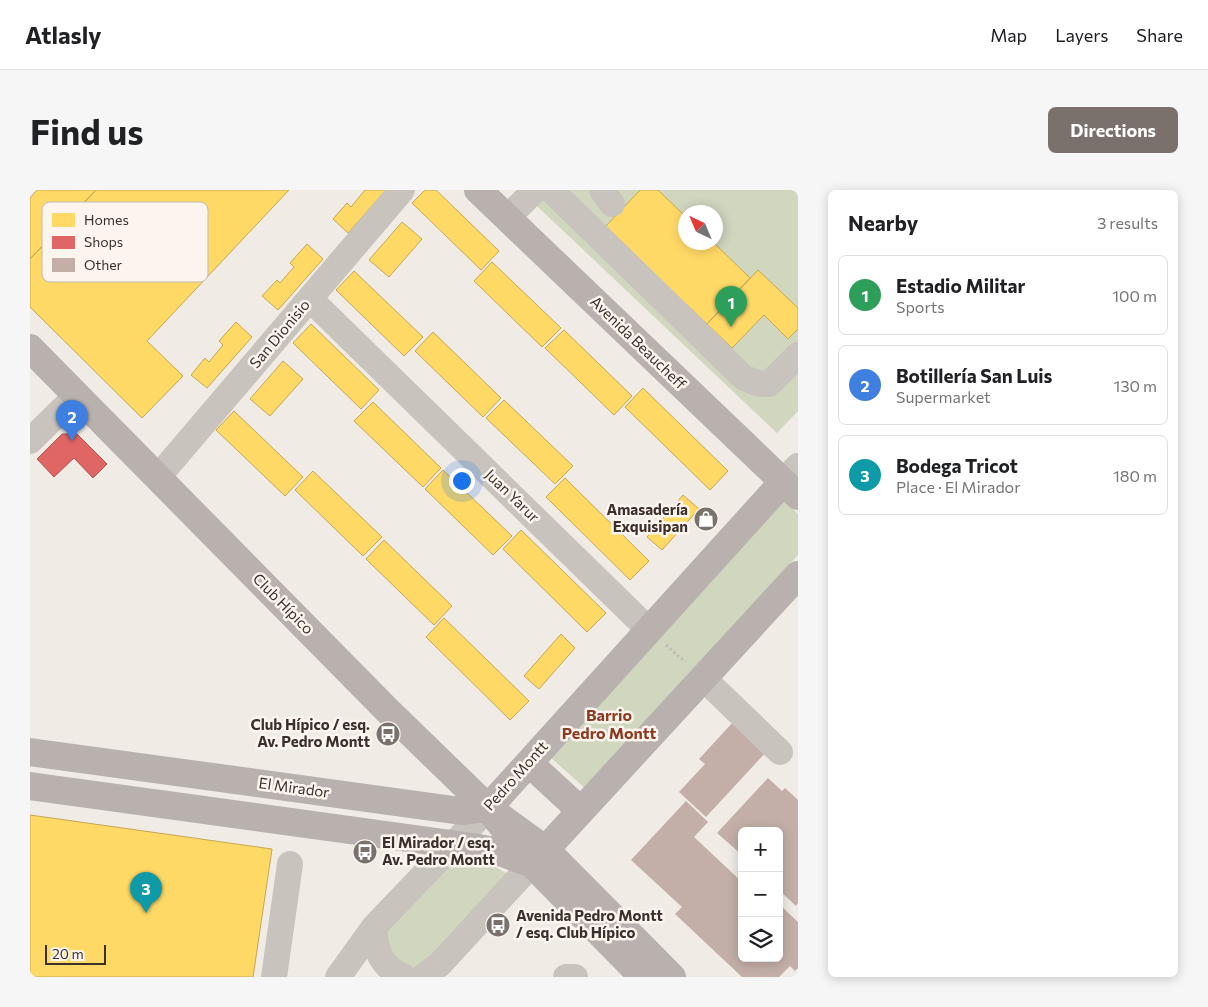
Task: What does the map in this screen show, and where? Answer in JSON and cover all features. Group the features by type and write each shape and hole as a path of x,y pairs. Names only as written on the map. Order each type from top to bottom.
{"main road":[{"name":"Avenida Beaucheff","path":"478,190 793,481"},
{"name":"Club Hípico","path":"30,348 446,768 539,857"},
{"name":"Pedro Montt","path":"488,808 649,630 793,481"},
{"path":"539,857 798,575"},
{"name":"El Mirador","path":"30,752 461,811 488,808"},
{"path":"529,763 581,812"},
{"path":"424,806 438,793 446,768"},
{"path":"30,786 539,857 672,977"},
{"path":"539,857 644,977"}],"street":[{"name":"San Dionisio","path":"158,477 402,190"},
{"path":"507,218 534,190"},
{"path":"551,190 744,378 760,384 769,384 798,356"},
{"name":"Juan Yarur","path":"310,299 649,630"},
{"path":"30,441 77,395"},
{"path":"703,678 780,752"},
{"name":"Pedro Montt","path":"338,977 374,927 488,808"},
{"path":"424,977 440,964 539,857"},
{"path":"274,977 290,864"},
{"path":"374,927 378,953 384,963 404,977"},
{"path":"566,977 575,977"}],"path":[{"path":"649,630 703,678"}],"green space":[{"path":"520,190 798,190 798,411 777,433"},
{"path":"783,500 798,514 798,555 586,789 549,756"},
{"path":"452,859 489,863 511,876 424,969 412,971 390,957 386,931"}],"building: Homes":[{"path":"37,190 96,190 85,202 42,202 42,246 30,259 30,198"},
{"path":"96,190 289,190 208,276 208,202 85,202"},
{"path":"365,190 386,190 348,233 333,219 347,203 351,207"},
{"path":"425,190 436,190 499,251 481,270 412,203"},
{"path":"640,190 658,190 678,209 678,250 721,250 750,278 707,324 605,227"},
{"path":"402,222 422,239 389,277 369,260"},
{"path":"307,244 323,259 278,310 262,296 277,280 280,283 294,267 290,263"},
{"path":"42,246 42,282 202,282 147,341 183,376 142,418 30,307 30,259"},
{"path":"492,262 561,328 542,347 474,281"},
{"path":"758,270 798,308 798,329 788,339 764,315 732,348 707,324"},
{"path":"354,271 423,337 404,356 336,290"},
{"path":"236,322 252,337 207,388 191,375 205,358 209,362 223,345 219,341"},
{"path":"311,324 379,390 361,409 293,343"},
{"path":"564,330 632,396 614,415 545,348"},
{"path":"433,332 501,398 483,417 415,351"},
{"path":"283,361 303,379 270,416 250,399"},
{"path":"643,388 728,471 710,490 625,407"},
{"path":"504,400 573,466 555,484 486,418"},
{"path":"373,402 441,468 423,487 354,421"},
{"path":"234,411 303,477 285,496 216,430"},
{"path":"443,470 512,536 493,555 425,489"},
{"path":"313,471 382,537 363,556 295,490"},
{"path":"565,478 649,561 630,580 546,497"},
{"path":"683,495 699,509 662,550 647,537"},
{"path":"521,530 606,613 587,632 503,549"},
{"path":"384,540 452,606 434,625 366,559"},
{"path":"444,618 529,701 510,720 426,637"},
{"path":"561,634 575,648 539,689 524,676"},
{"path":"30,815 272,849 253,977 30,977"}],"building: Shops":[{"path":"62,434 77,434 107,464 93,478 74,458 54,477 37,459"}],"building: Other":[{"path":"735,720 768,750 706,817 679,792 705,764 699,759"},
{"path":"768,778 782,791 785,788 798,800 798,903 796,906 783,894 783,827 738,827 738,851 717,833"},
{"path":"686,801 708,822 694,837 738,878 738,962 783,962 783,908 798,922 798,968 795,971 790,966 779,977 742,977 675,914 682,907 631,860"}],"place":[{"name":"Estadio Militar","path":"731,327"},
{"name":"Botillería San Luis","path":"72,441"},
{"name":"Amasadería Exquisipan","path":"706,519"},
{"name":"Club Hípico / esq. Av. Pedro Montt","path":"388,734"},
{"name":"El Mirador / esq. Av. Pedro Montt","path":"365,852"},
{"name":"Bodega Tricot","path":"146,913"},
{"name":"Avenida Pedro Montt / esq. Club Hípico","path":"498,925"}],"district":[{"name":"Barrio Pedro Montt","path":"609,724"}]}
